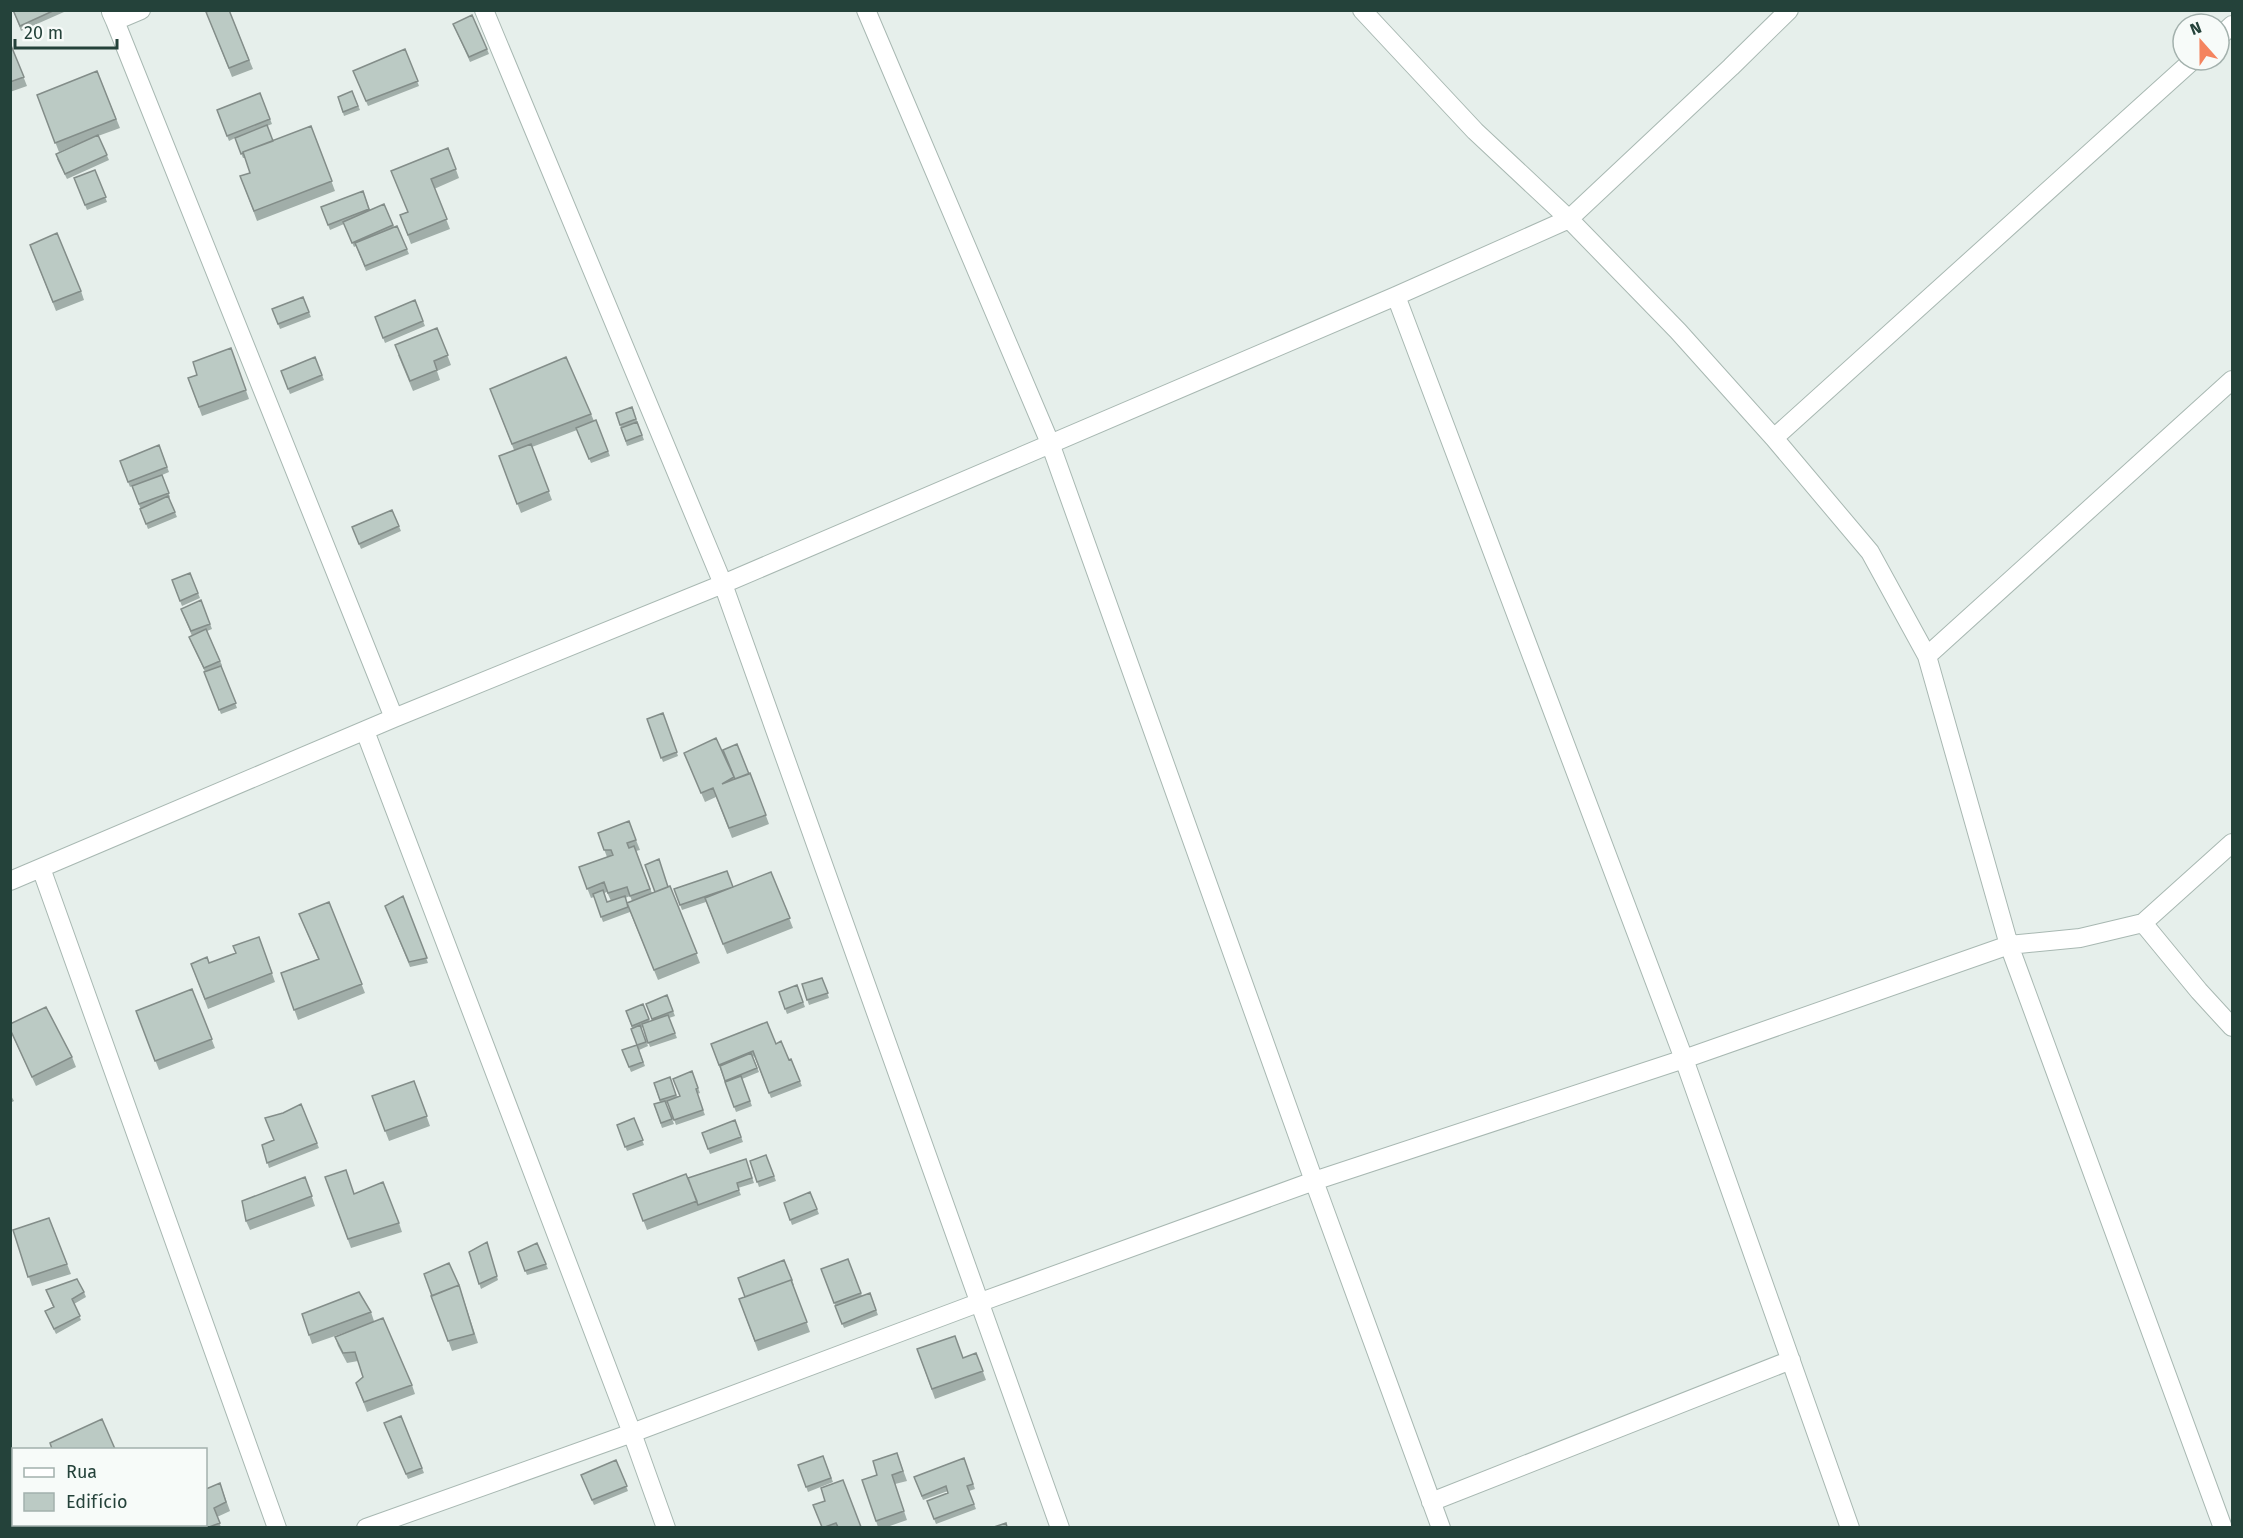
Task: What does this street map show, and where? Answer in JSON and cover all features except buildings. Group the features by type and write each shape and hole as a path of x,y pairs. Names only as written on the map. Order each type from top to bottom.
{"street":[{"path":"141,10 112,16 394,718"},
{"path":"484,10 723,584 978,1303 1060,1527"},
{"path":"866,10 1050,443 1314,1181 1441,1527"},
{"path":"1362,10 1475,131 1569,219 1678,331 1774,438 1870,552 1927,656 2009,945 2223,1527"},
{"path":"10,880 394,718 723,584 1396,296 1569,219 1731,67 1788,10"},
{"path":"1774,438 2180,72"},
{"path":"1396,296 1684,1059 1850,1527"},
{"path":"1927,656 2232,380"},
{"path":"365,731 666,1527"},
{"path":"366,1527 632,1433 978,1303 1314,1181 1684,1059 2009,945 2080,938 2143,923 2232,843"},
{"path":"41,868 277,1527"},
{"path":"2143,923 2199,992 2232,1027"},
{"path":"1431,1502 1791,1360"}]}
